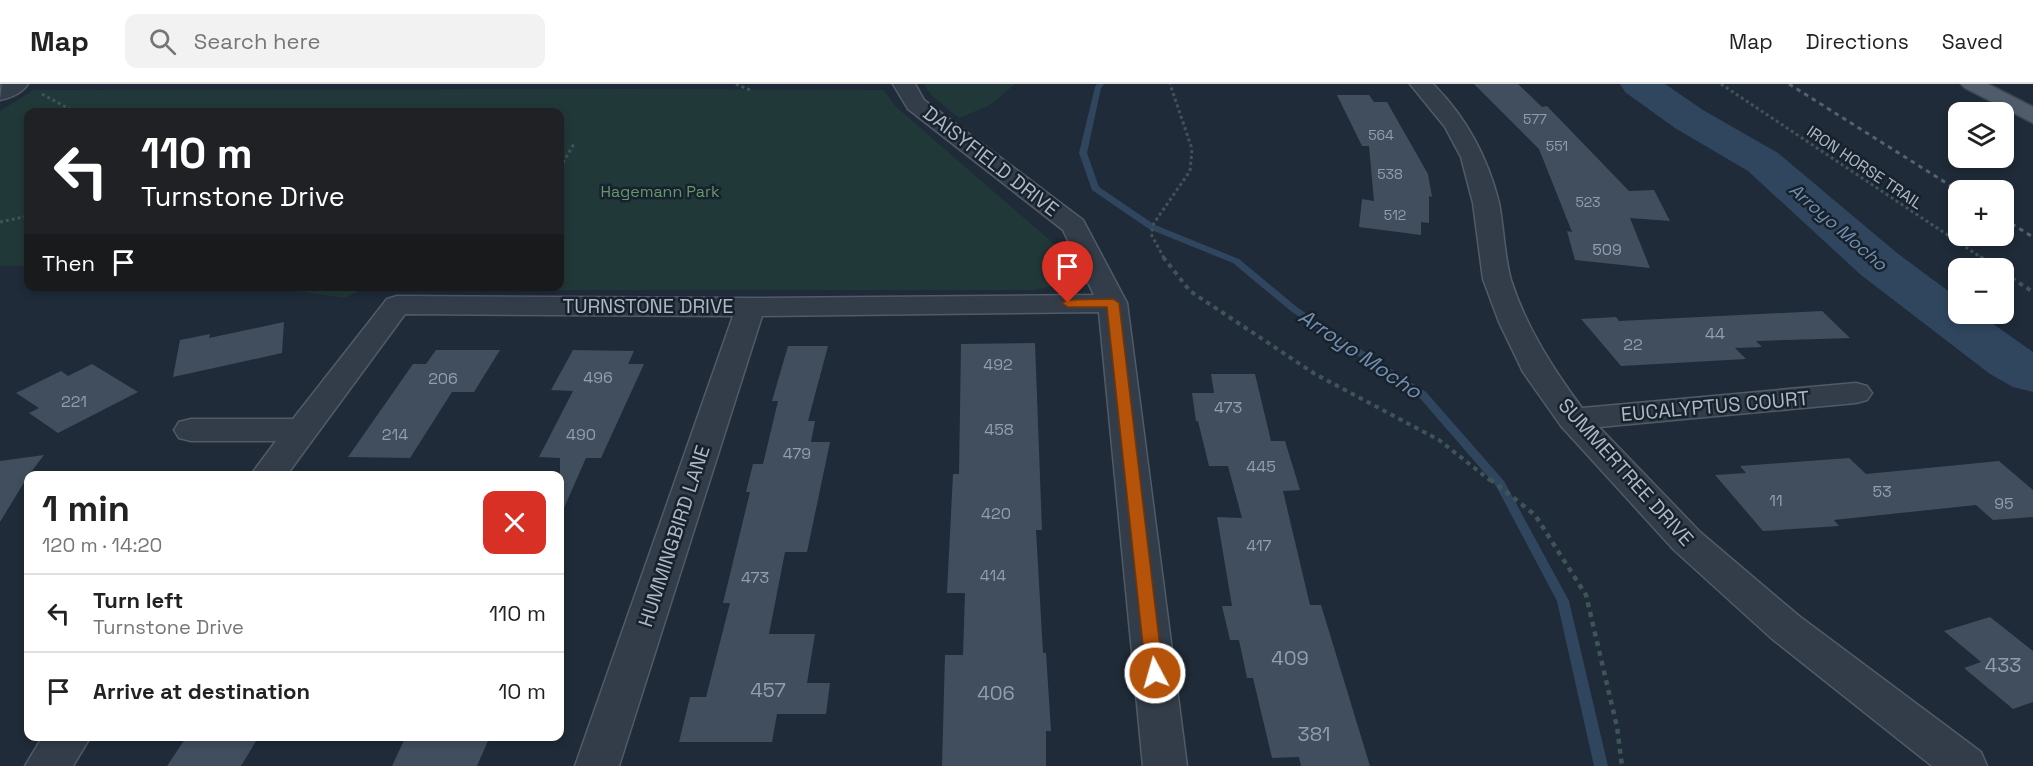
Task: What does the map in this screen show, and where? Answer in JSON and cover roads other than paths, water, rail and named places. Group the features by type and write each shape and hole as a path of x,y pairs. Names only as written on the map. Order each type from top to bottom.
{"main road":[{"path":"1972,84 2033,116"},
{"path":"2010,84 2033,96"}],"street":[{"name":"DAISYFIELD DRIVE","path":"904,84 916,104 1074,226 1113,303 1165,766"},
{"name":"SUMMERTREE DRIVE","path":"1421,84 1456,126 1473,157 1486,203 1497,279 1514,322 1539,372 1573,419 1687,541 1785,627 1965,766"},
{"path":"0,94 24,88"},
{"name":"TURNSTONE DRIVE","path":"271,471 397,305 750,307 1113,303"},
{"name":"HUMMINGBIRD LANE","path":"597,766 750,307"},
{"name":"EUCALYPTUS COURT","path":"1573,419 1856,393"},
{"path":"191,430 302,430"},
{"path":"47,766 65,741"}],"waterway":[{"name":"Arroyo Mocho","path":"1101,84 1098,87 1083,153 1095,188 1152,227 1236,261 1295,310 1422,394 1500,484 1563,601 1601,766"},
{"name":"Arroyo Mocho","path":"1639,84 1689,119 1763,162 1879,264 2010,362 2033,375"}],"railway":[{"path":"1789,84 1948,184"},
{"path":"2014,225 2033,237"}],"park label":[{"name":"Hagemann Park","path":"660,191"}]}
